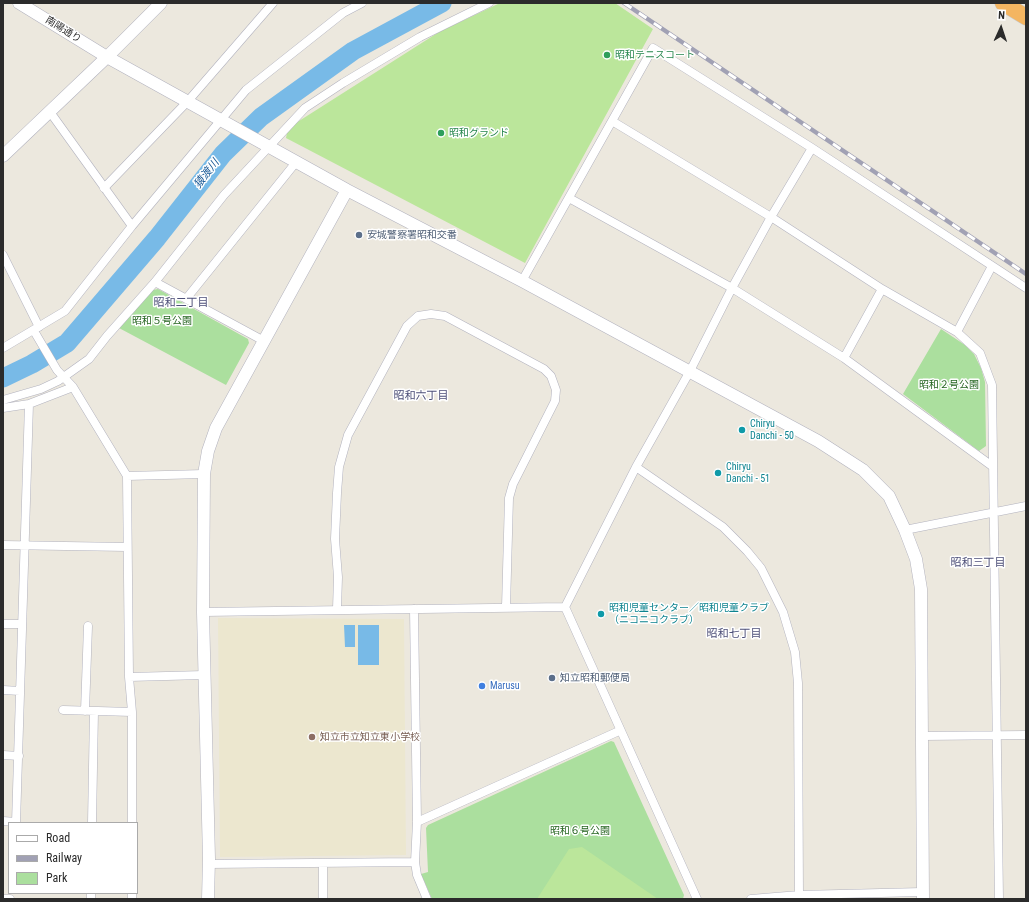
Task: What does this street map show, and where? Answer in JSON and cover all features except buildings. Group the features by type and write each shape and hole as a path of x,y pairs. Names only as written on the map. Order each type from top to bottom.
{"highway":[{"path":"1003,3 1026,17"}],"street":[{"path":"3,156 107,57 161,3"},
{"path":"104,188 188,101 272,3"},
{"path":"3,348 65,311 132,226 223,121 246,90 337,18 362,3"},
{"path":"3,400 41,389 65,378 89,359 107,336 155,282 266,144 305,108 343,83 420,37 489,3"},
{"name":"南陽通り","path":"22,4 107,57 347,190 522,281 818,440 863,470 889,496 905,530 916,559 921,589 923,896"},
{"path":"522,281 653,48 812,148 1026,288"},
{"path":"50,112 132,226"},
{"path":"612,121 771,217 882,289 957,332 980,353 992,385 999,899"},
{"path":"564,607 636,468 690,371 732,288 771,217 812,148"},
{"path":"186,299 297,161"},
{"path":"208,899 203,612 204,474 208,451 216,428 347,190"},
{"path":"569,198 732,288 844,358 992,466"},
{"path":"3,255 36,329 57,370 73,387 127,476 130,677 132,712 132,822"},
{"path":"957,332 992,266"},
{"path":"155,282 264,341"},
{"path":"844,358 882,289"},
{"path":"337,610 337,492 339,467 348,435 407,326 418,316 430,314 445,316 544,369 551,376 556,390 555,401 513,484 509,498 506,607"},
{"path":"3,408 29,404 73,387"},
{"path":"3,821 16,822 29,404"},
{"path":"636,468 723,528 742,546 761,568 783,612 795,652 798,683 799,897"},
{"path":"127,476 204,474"},
{"path":"905,530 1026,506"},
{"path":"3,545 128,547"},
{"path":"203,612 564,607"},
{"path":"564,607 619,731 697,899"},
{"path":"414,609 417,822 416,862 417,875 427,899"},
{"path":"3,624 22,624"},
{"path":"85,710 88,626"},
{"path":"130,677 204,675"},
{"path":"3,690 20,691"},
{"path":"63,710 132,712"},
{"path":"92,822 94,711"},
{"path":"417,822 619,731"},
{"path":"922,736 1026,735"},
{"path":"3,755 18,756"},
{"path":"208,864 416,862"},
{"path":"323,864 323,899"},
{"path":"751,899 923,896"},
{"path":"3,899 12,899"}],"shaded area":[{"name":"知立市立知立東小学校","path":"218,618 404,619 406,855 220,857"}],"green space":[{"name":"昭和グランド","path":"500,3 615,3 653,29 525,263 286,138 288,128 439,32"},
{"name":"昭和５号公園","path":"158,289 248,339 249,343 226,385 119,328 153,290"},
{"name":"昭和２号公園","path":"941,329 965,345 974,354 981,368 985,382 986,446 979,451 903,394"},
{"name":"昭和６号公園","path":"611,741 614,742 684,895 683,899 432,899 421,874 428,872 426,828 428,825"},
{"path":"582,847 658,899 537,899 569,849"}],"water":[{"path":"344,625 355,625 355,647 345,647"},
{"path":"358,625 379,625 379,665 358,665"}],"waterway":[{"name":"猿渡川","path":"3,378 32,364 67,343 157,238 223,154 261,117 353,51 442,3"}],"railway":[{"path":"624,3 1026,274"}],"place":[{"name":"昭和テニスコート","path":"607,55"},
{"name":"昭和グランド","path":"441,133"},
{"name":"安城警察署昭和交番","path":"359,235"},
{"name":"Chiryu Danchi - 50","path":"742,430"},
{"name":"Chiryu Danchi - 51","path":"718,473"},
{"name":"昭和児童センター／昭和児童クラブ （ニコニコクラブ）","path":"601,614"},
{"name":"知立昭和郵便局","path":"552,678"},
{"name":"Marusu","path":"482,686"},
{"name":"知立市立知立東小学校","path":"312,737"}],"district":[{"name":"昭和二丁目","path":"181,303"},
{"name":"昭和六丁目","path":"421,396"},
{"name":"昭和三丁目","path":"978,563"},
{"name":"昭和七丁目","path":"734,634"}]}
